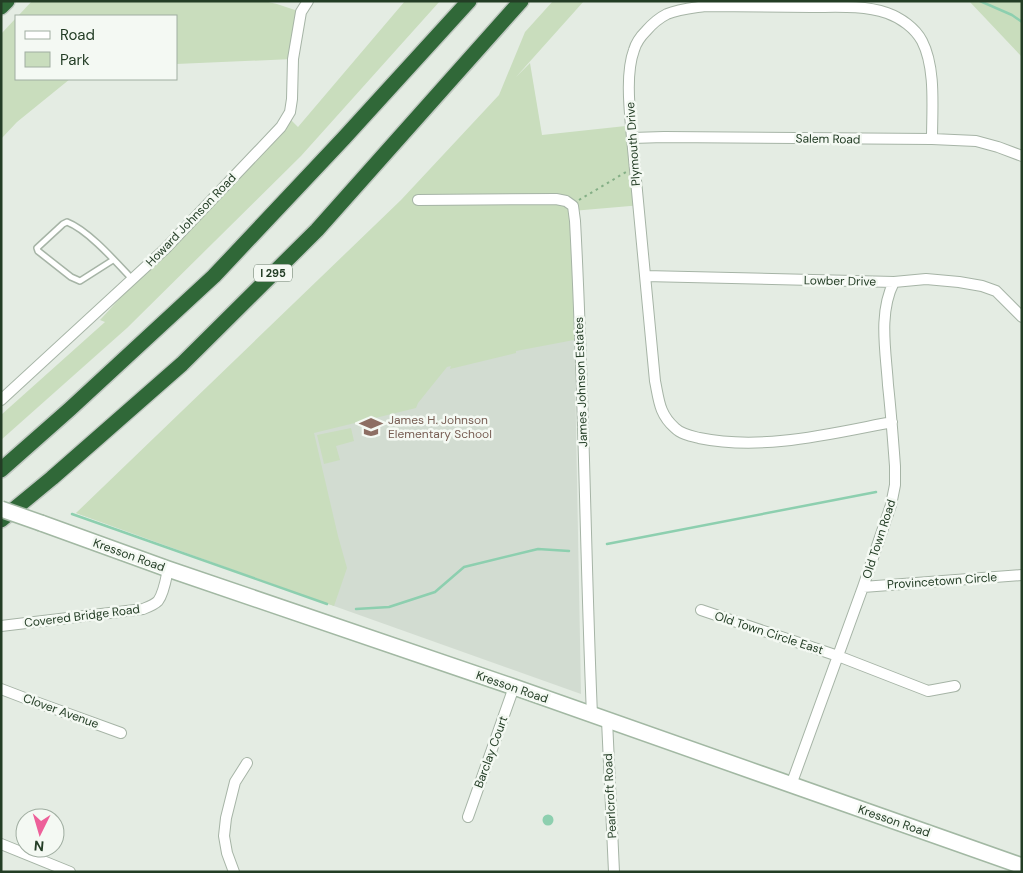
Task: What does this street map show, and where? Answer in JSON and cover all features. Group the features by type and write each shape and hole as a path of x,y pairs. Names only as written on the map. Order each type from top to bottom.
{"highway":[{"path":"1,7 7,1"},
{"path":"1,470 214,276 344,138 468,1"},
{"name":"I 295","path":"1,520 182,364 310,236 521,1"}],"street":[{"name":"Howard Johnson Road","path":"3,395 165,249 281,126 290,112 293,59 301,12 308,1"},
{"name":"Plymouth Drive","path":"892,422 808,438 764,442 714,441 688,435 676,429 662,413 655,380 632,138 630,106 631,58 640,37 654,22 666,14 680,10 705,6 860,8 886,12 899,18 914,30 922,41 928,56 932,81 932,139"},
{"name":"Salem Road","path":"632,138 932,139 976,141 1022,156"},
{"path":"418,200 556,199 566,201 571,205"},
{"name":"James Johnson Estates","path":"571,205 574,206 576,222 582,355 585,524 592,715"},
{"name":"Lowber Drive","path":"645,276 894,282 926,278 982,286 996,291 1022,317"},
{"name":"Old Town Road","path":"791,785 863,588 891,505 895,485 895,466 884,316 889,291 894,282"},
{"name":"Kresson Road","path":"1,509 168,569 514,687 1022,866"},
{"name":"Covered Bridge Road","path":"1,626 143,609 159,600 168,569"},
{"name":"Provincetown Circle","path":"863,588 905,583 1022,575"},
{"name":"Old Town Circle East","path":"701,610 838,656 928,691 955,686"},
{"name":"Barclay Court","path":"468,817 514,687"},
{"name":"Clover Avenue","path":"1,689 121,733"},
{"name":"Pearlcroft Road","path":"607,720 614,872"},
{"path":"234,872 224,836 226,818 235,782 247,763"},
{"path":"1,844 70,872"}],"lane":[{"path":"113,260 80,281 71,277 38,251 37,248 67,222 95,242 113,260 132,279"}],"path":[{"path":"571,205 635,167"}],"shaded area":[{"name":"James H. Johnson Elementary School","path":"572,211 581,694 76,513"},
{"path":"548,814 554,820 548,826 542,820"}],"green space":[{"path":"32,1 264,1 301,12 293,59 178,64 178,15 19,15"},
{"path":"405,1 440,1 301,156 127,328 1,440 1,415 105,322 100,320 287,116 298,127"},
{"path":"553,1 584,1 516,77 530,63 542,135 635,125 642,205 572,211 574,340 516,351 516,353 450,369 451,366 447,367 416,408 314,433 347,568 334,606 76,513 401,200 499,95 525,32"},
{"path":"969,1 1022,1 1022,57"},
{"path":"15,19 15,80 69,80 17,122 1,139 1,34"},
{"path":"351,428 354,441 336,446 340,460 324,464 317,435"}],"waterway":[{"path":"980,1 1012,15 1022,22"},
{"path":"607,544 876,492"},
{"path":"72,514 327,604"},
{"path":"356,609 389,607 435,592 464,567 538,549 569,551"}],"place":[{"name":"James H. Johnson Elementary School","path":"371,427"}]}
